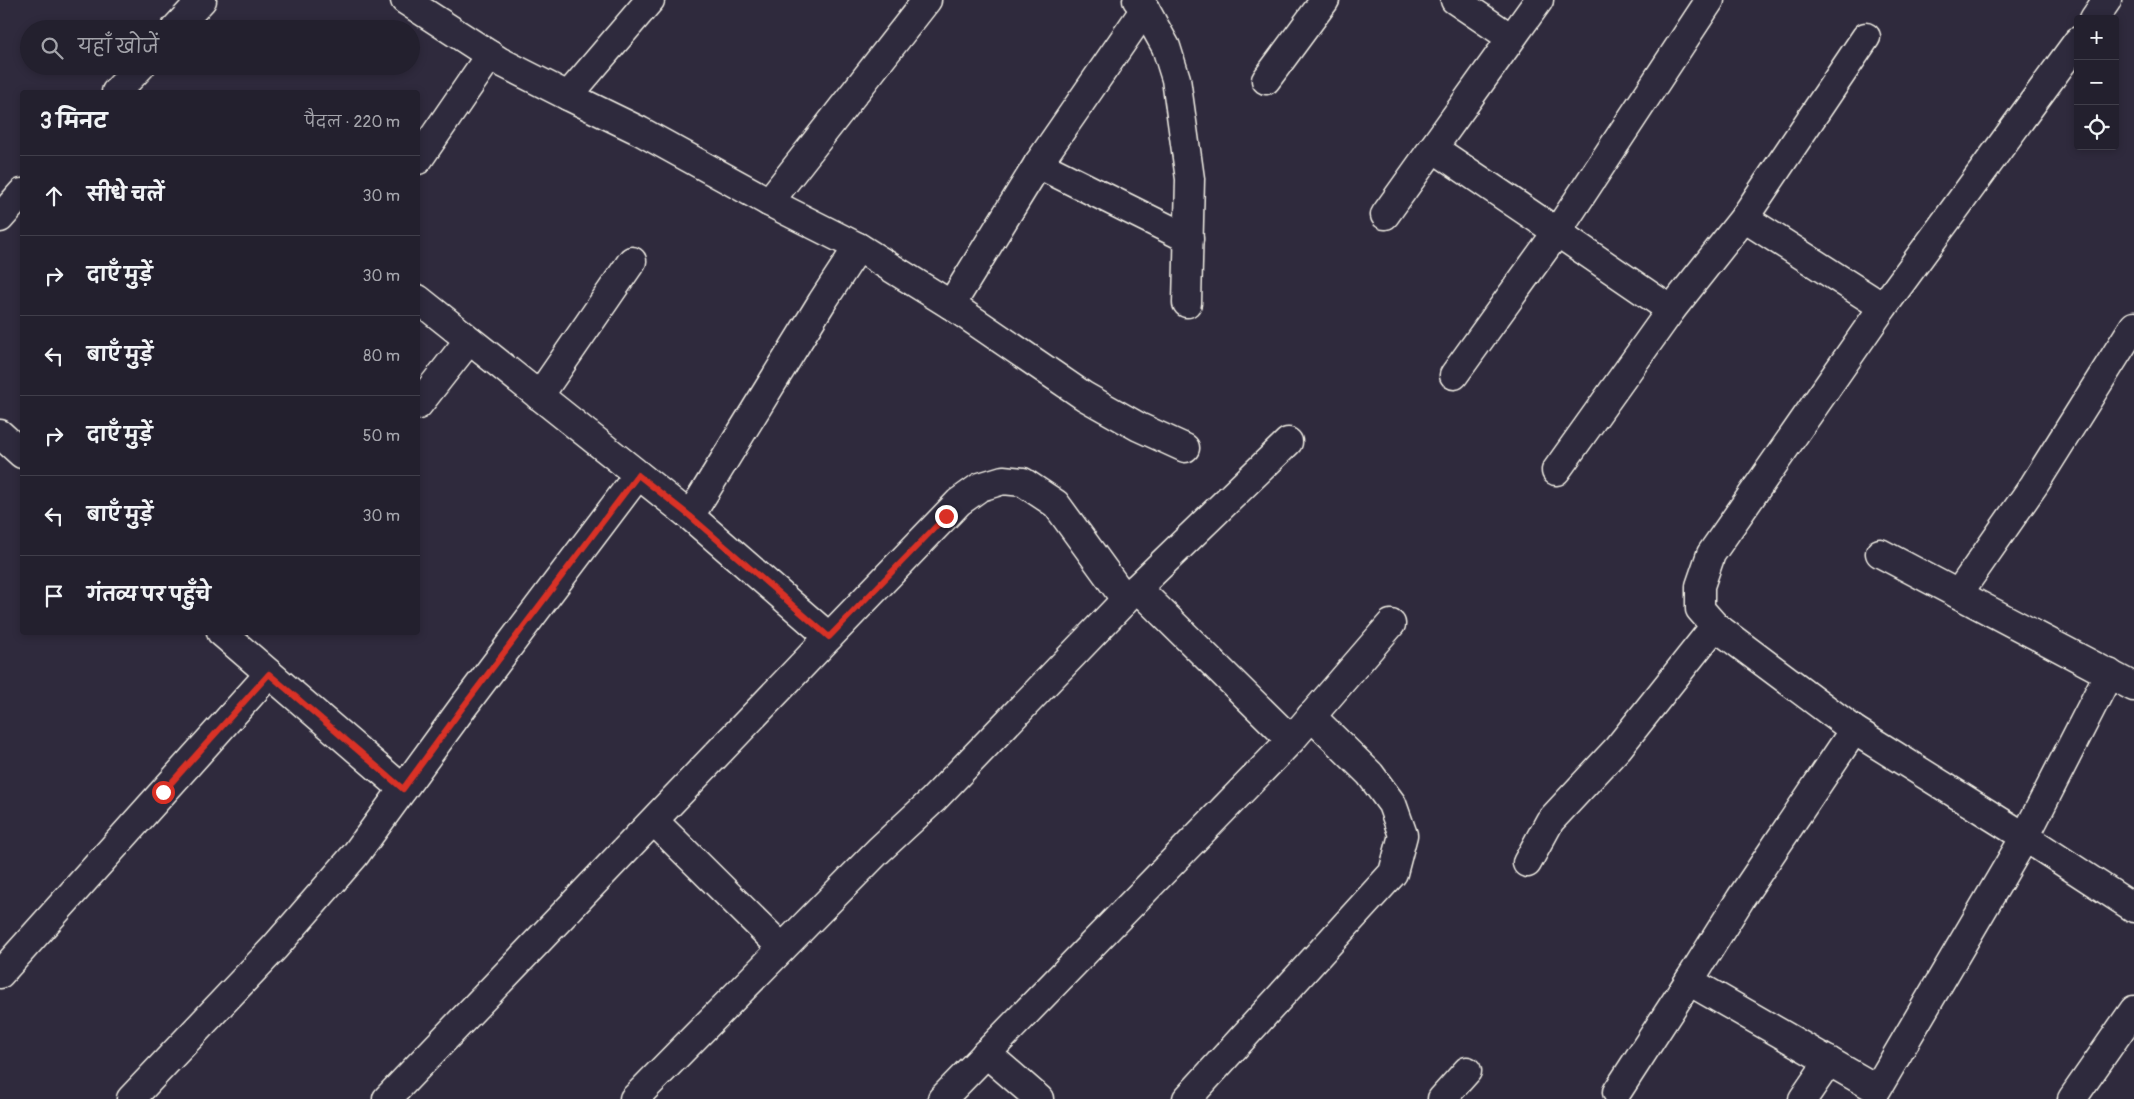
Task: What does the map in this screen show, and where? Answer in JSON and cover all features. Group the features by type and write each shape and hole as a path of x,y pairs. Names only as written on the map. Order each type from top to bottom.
{"street":[{"path":"183,20 202,0"},
{"path":"405,0 490,55 568,96 640,130 769,202 858,248 951,305 1084,396 1139,427 1185,448"},
{"path":"568,96 650,0"},
{"path":"769,202 927,0"},
{"path":"1266,80 1325,0"},
{"path":"1454,0 1511,38"},
{"path":"1385,215 1539,0"},
{"path":"1454,375 1557,232 1710,0"},
{"path":"2097,15 2107,0"},
{"path":"951,305 1038,164 1141,4 1166,47 1176,78 1190,179 1187,303"},
{"path":"1556,471 1671,310 1744,218 1866,38"},
{"path":"2074,46 1883,307 1711,554 1700,586 1700,609 1715,626 1854,730 2134,908"},
{"path":"420,157 490,55"},
{"path":"118,90 132,75"},
{"path":"1433,148 1671,310"},
{"path":"1038,164 1189,239"},
{"path":"0,218 20,195"},
{"path":"1744,218 1883,307"},
{"path":"690,516 822,302 858,248"},
{"path":"539,396 632,261"},
{"path":"420,301 690,516 829,637"},
{"path":"1958,594 2034,485 2134,326"},
{"path":"420,402 469,340"},
{"path":"0,434 20,452"},
{"path":"634,1099 879,850 933,800 1131,593 1288,442"},
{"path":"131,1099 287,933 355,855 463,707 638,475"},
{"path":"387,1099 959,502 980,487 1002,480 1023,482 1056,504 1131,593 1290,740"},
{"path":"1880,553 2134,687"},
{"path":"942,1099 1290,740 1391,624"},
{"path":"1526,863 1550,821 1618,748 1715,626"},
{"path":"227,635 269,674 403,789"},
{"path":"1689,981 1885,1094 2025,837 2109,673"},
{"path":"0,974 269,674"},
{"path":"1187,1099 1393,873 1403,835 1392,804 1370,774 1311,716"},
{"path":"1617,1092 1741,898 1854,730"},
{"path":"654,821 782,948"},
{"path":"2072,1099 2134,1010"},
{"path":"986,1053 1039,1099"},
{"path":"1803,1099 1829,1061"},
{"path":"1442,1099 1467,1071"}],"route":[{"path":"163,792 269,674 403,789 638,475 690,516 829,637 946,516"}]}
